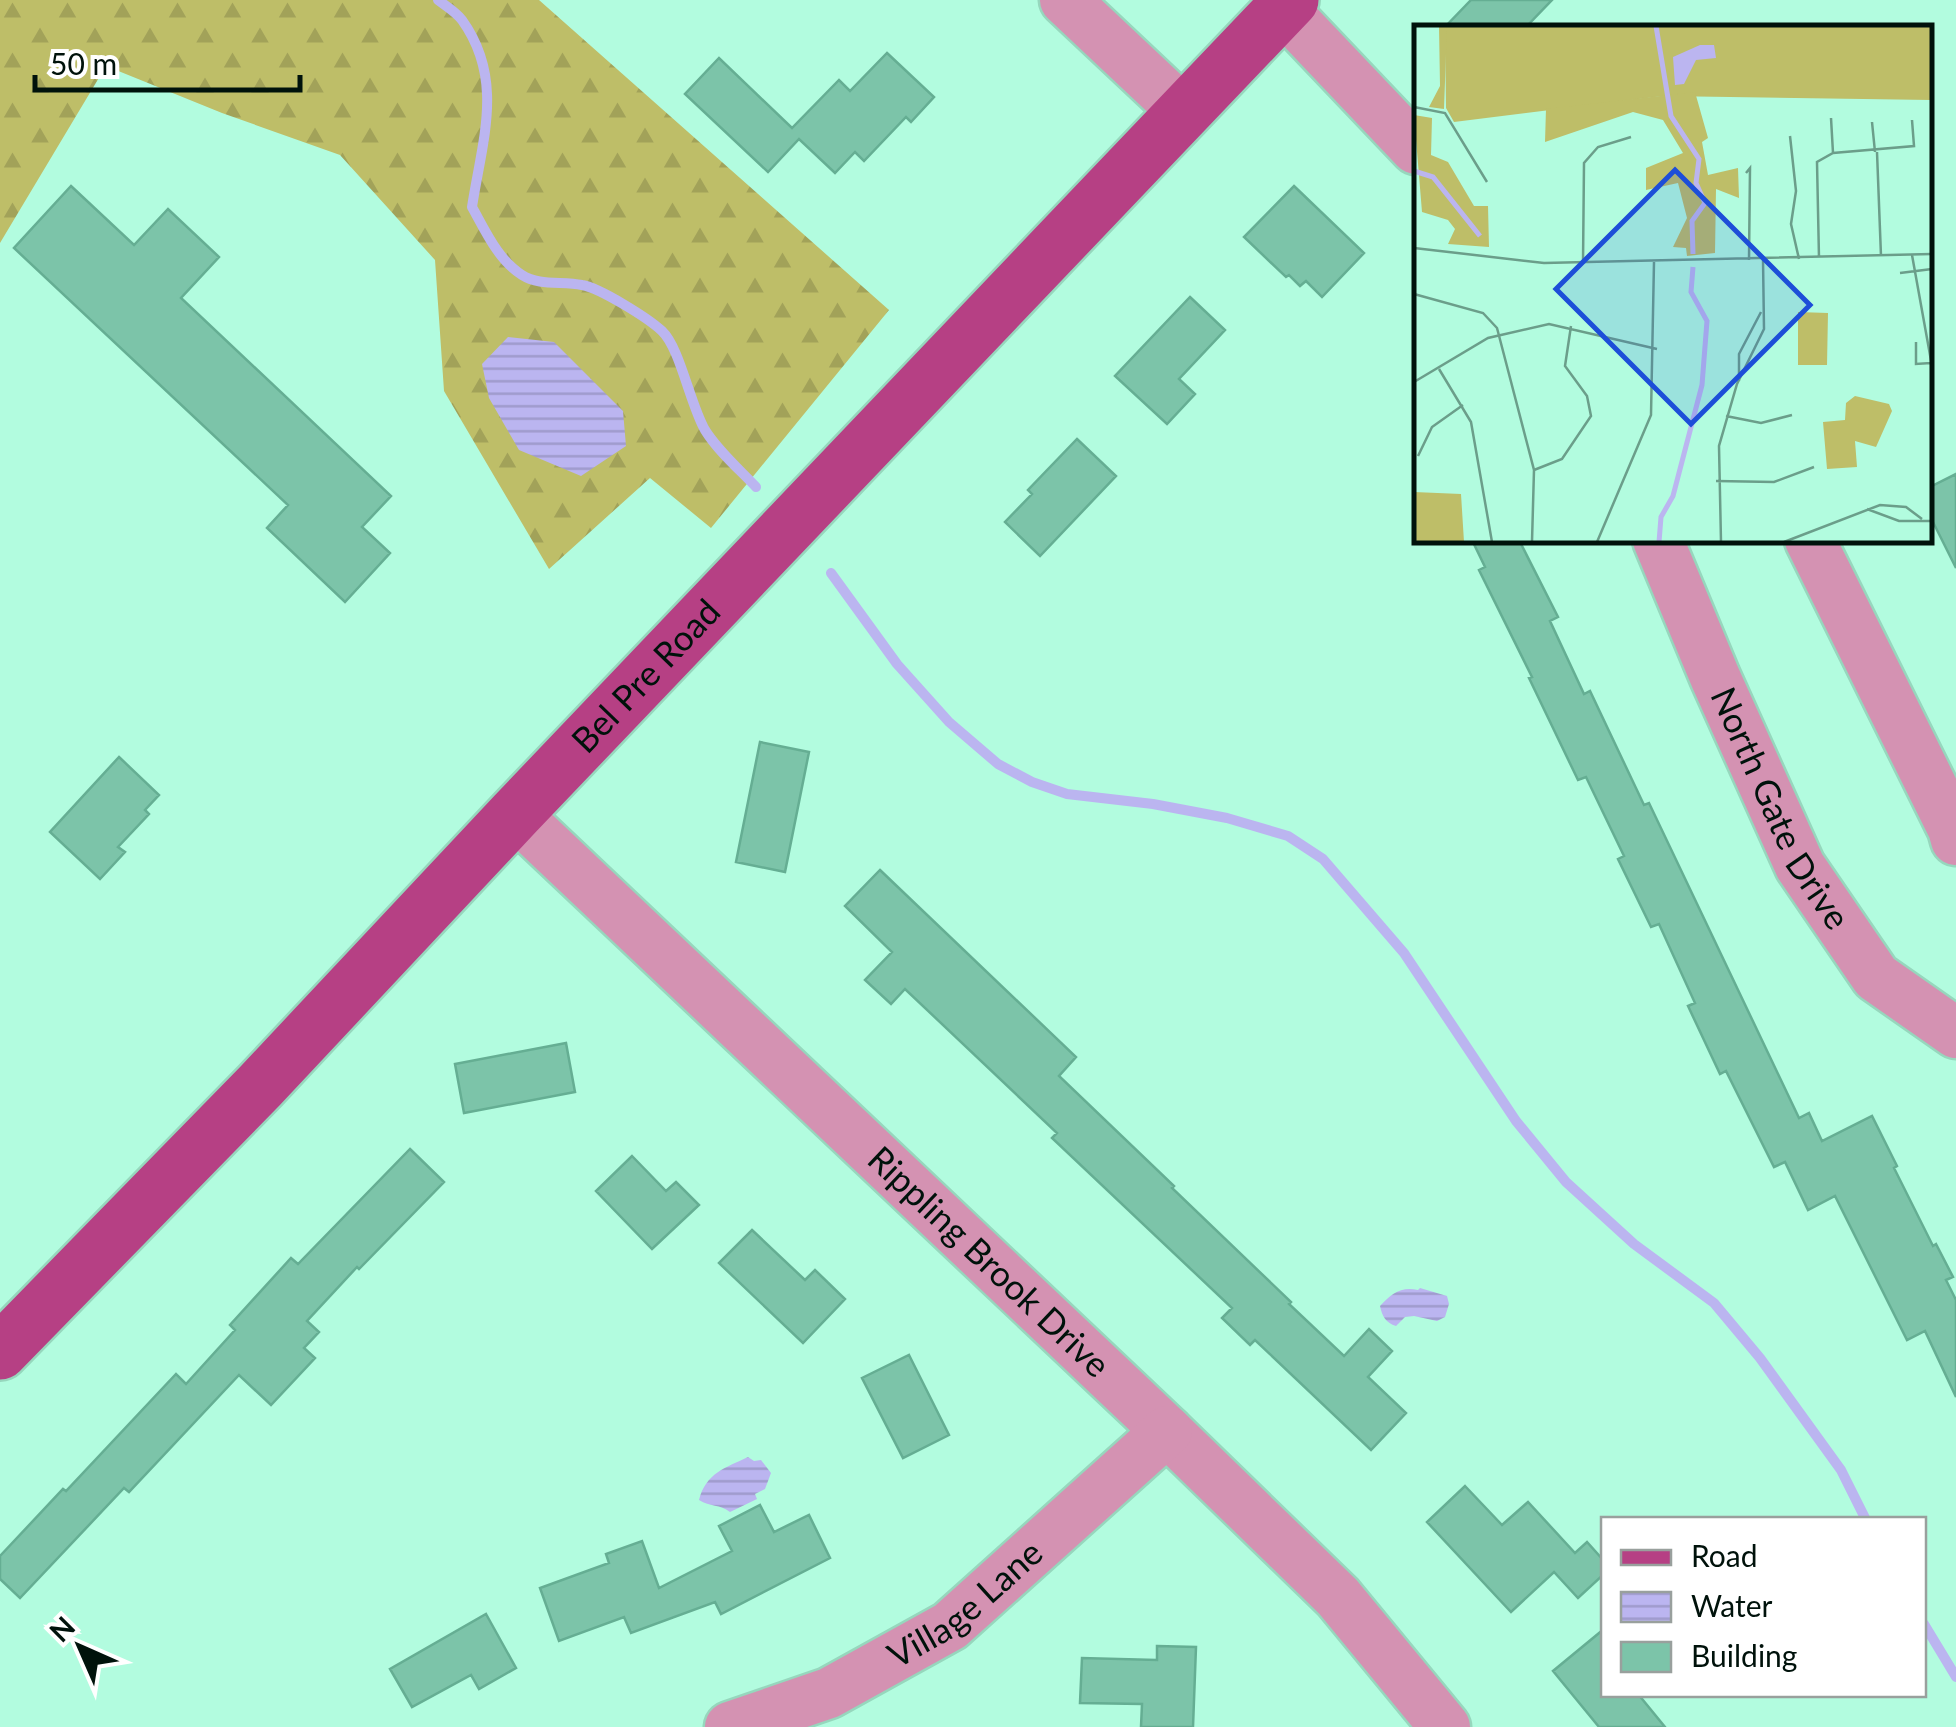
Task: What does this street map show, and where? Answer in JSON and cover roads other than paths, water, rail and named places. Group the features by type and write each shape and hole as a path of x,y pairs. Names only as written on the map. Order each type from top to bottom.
{"main road":[{"name":"Bel Pre Road","path":"4,1339 260,1086 1287,5"}],"street":[{"path":"1066,0 1184,112"},
{"path":"1287,5 1414,147"},
{"name":"North Gate Drive","path":"1659,542 1800,866 1876,977 1956,1033"},
{"path":"1811,542 1956,840"},
{"name":"Rippling Brook Drive","path":"515,814 1338,1597 1445,1727"},
{"name":"Village Lane","path":"730,1727 829,1693 950,1626 1167,1431"}],"water":[{"path":"508,337 554,342 623,411 626,446 581,476 519,450 489,398 482,364"},
{"path":"1420,1288 1447,1296 1445,1317 1437,1321 1405,1317 1396,1326 1387,1321 1380,1306 1384,1302 1401,1290"},
{"path":"748,1457 761,1460 771,1473 765,1489 755,1494 757,1499 730,1512 699,1500 712,1477"}],"waterway":[{"path":"438,0 462,20 483,65 487,111 472,207 493,244 513,269 529,278 590,287 624,304 662,331 674,350 705,430 756,487"},
{"path":"831,573 897,664 949,722 998,764 1067,794 1227,818 1288,836 1323,859 1404,953 1516,1121 1566,1182 1634,1244 1714,1303 1760,1358 1841,1470 1864,1517"},
{"path":"1926,1627 1956,1677"}]}
